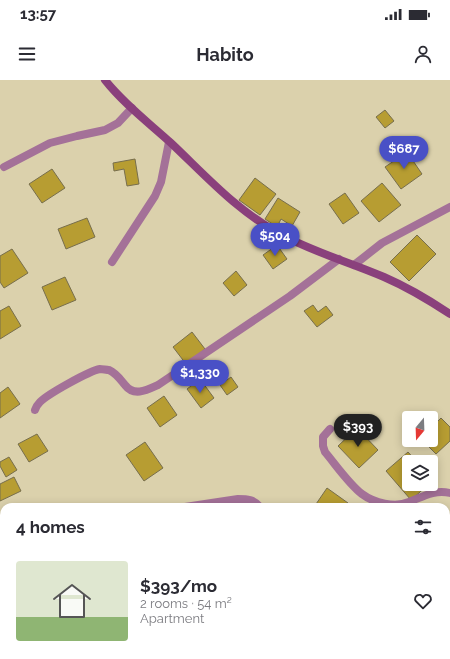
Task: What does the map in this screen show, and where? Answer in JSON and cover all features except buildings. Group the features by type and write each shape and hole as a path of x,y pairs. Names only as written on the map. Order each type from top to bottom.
{"street":[{"path":"106,80 132,108 231,201 256,220 281,235 385,278 426,298 450,314"},
{"path":"4,167 50,143 106,130 118,123 132,108"},
{"path":"112,262 155,196 161,182 169,142"},
{"path":"354,265 382,243 450,207"},
{"path":"35,410 39,402 84,376 100,369 108,370 120,378 126,387 136,392 144,391 158,385 290,296 340,259"},
{"path":"330,428 323,437 325,452 362,494 382,503"},
{"path":"408,503 432,492 450,493"},
{"path":"212,503 238,499 246,499 257,503"}]}
